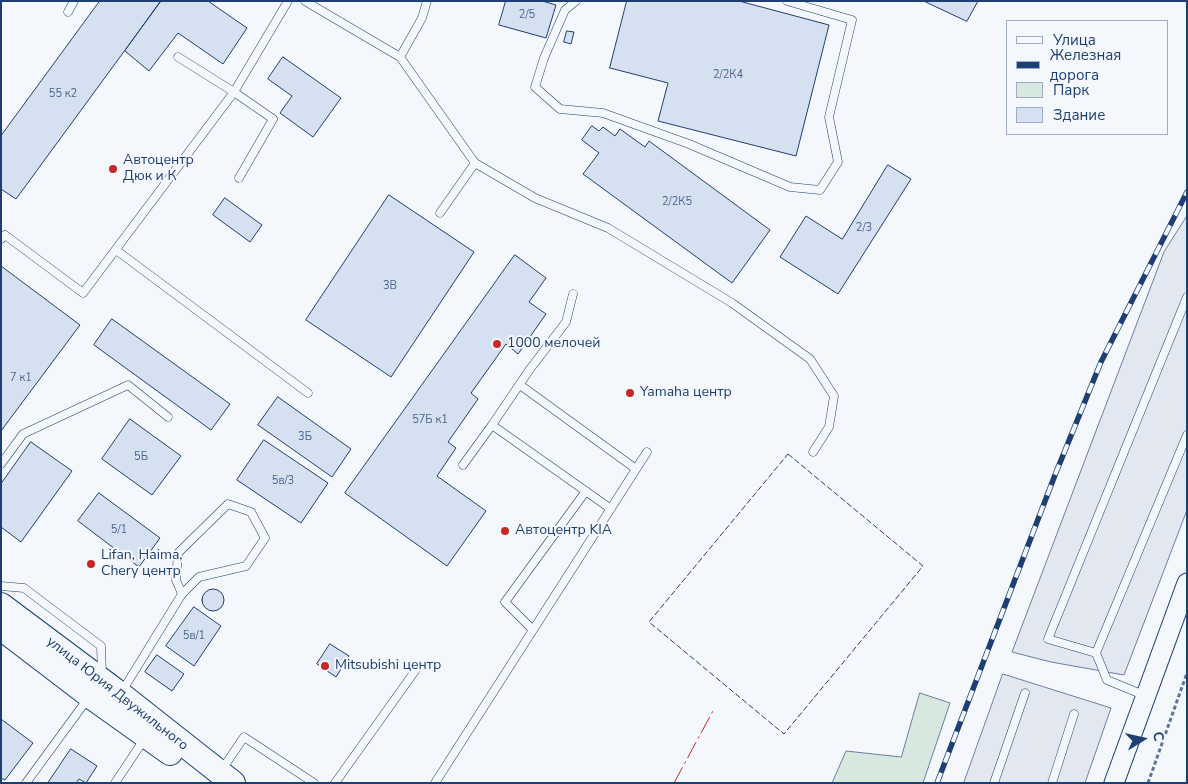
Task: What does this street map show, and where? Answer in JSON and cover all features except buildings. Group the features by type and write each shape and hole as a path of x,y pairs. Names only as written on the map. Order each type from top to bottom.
{"main road":[{"name":"улица Юрия Двужильного","path":"1,605 105,695 146,736 222,779"},
{"name":"улица Юрия Двужильного","path":"1,628 105,695 222,779"}],"street":[{"path":"1114,783 1187,583"}],"lane":[{"path":"68,12 74,1"},
{"path":"1,239 5,235 83,293 234,92 288,1"},
{"path":"305,1 400,57 475,163 535,198 608,228 732,302 810,359 834,396 829,427 813,452"},
{"path":"400,57 422,18 427,1"},
{"path":"576,1 565,10 544,58 535,87 560,109 603,113 689,144 790,188 820,190 838,162 829,117 852,20 788,1"},
{"path":"178,57 273,119 239,178"},
{"path":"440,213 475,163"},
{"path":"116,250 308,393"},
{"path":"463,465 566,322 573,294"},
{"path":"1096,653 1048,639 1187,297"},
{"path":"520,385 636,469"},
{"path":"1,464 23,434 128,386 168,416"},
{"path":"492,425 611,509"},
{"path":"1146,696 1108,680 1096,653 1187,435"},
{"path":"435,783 647,452"},
{"path":"534,630 505,602 586,491"},
{"path":"26,783 105,695 182,594 199,577 246,566 265,538 251,512 228,504 178,553 176,580 182,594"},
{"path":"1,586 24,588 100,646 105,695"},
{"path":"335,783 415,671"},
{"path":"994,783 1025,692"},
{"path":"1052,783 1074,714"},
{"path":"115,783 146,736"},
{"path":"222,779 244,737 314,783"}],"path":[{"path":"1148,783 1187,673"}],"green space":[{"path":"920,693 950,703 923,783 832,783 846,751 901,757"}],"shaded area":[{"path":"1187,216 1187,510 1124,675 1051,662 1012,652 1164,252"},
{"path":"1003,674 1111,708 1085,783 964,783"}],"railway":[{"path":"937,783 1055,475 1101,362 1187,192"}],"fence":[{"path":"788,454 923,566 784,734 649,622 788,454"}],"power":[{"path":"674,783 714,709"}],"place":[{"name":"Автоцентр Дюк и К","path":"113,169"},
{"name":"1000 мелочей","path":"497,344"},
{"name":"Yamaha центр","path":"630,393"},
{"name":"Автоцентр KIA","path":"505,531"},
{"name":"Lifan, Haima, Chery центр","path":"91,564"},
{"name":"Mitsubishi центр","path":"325,666"}]}
